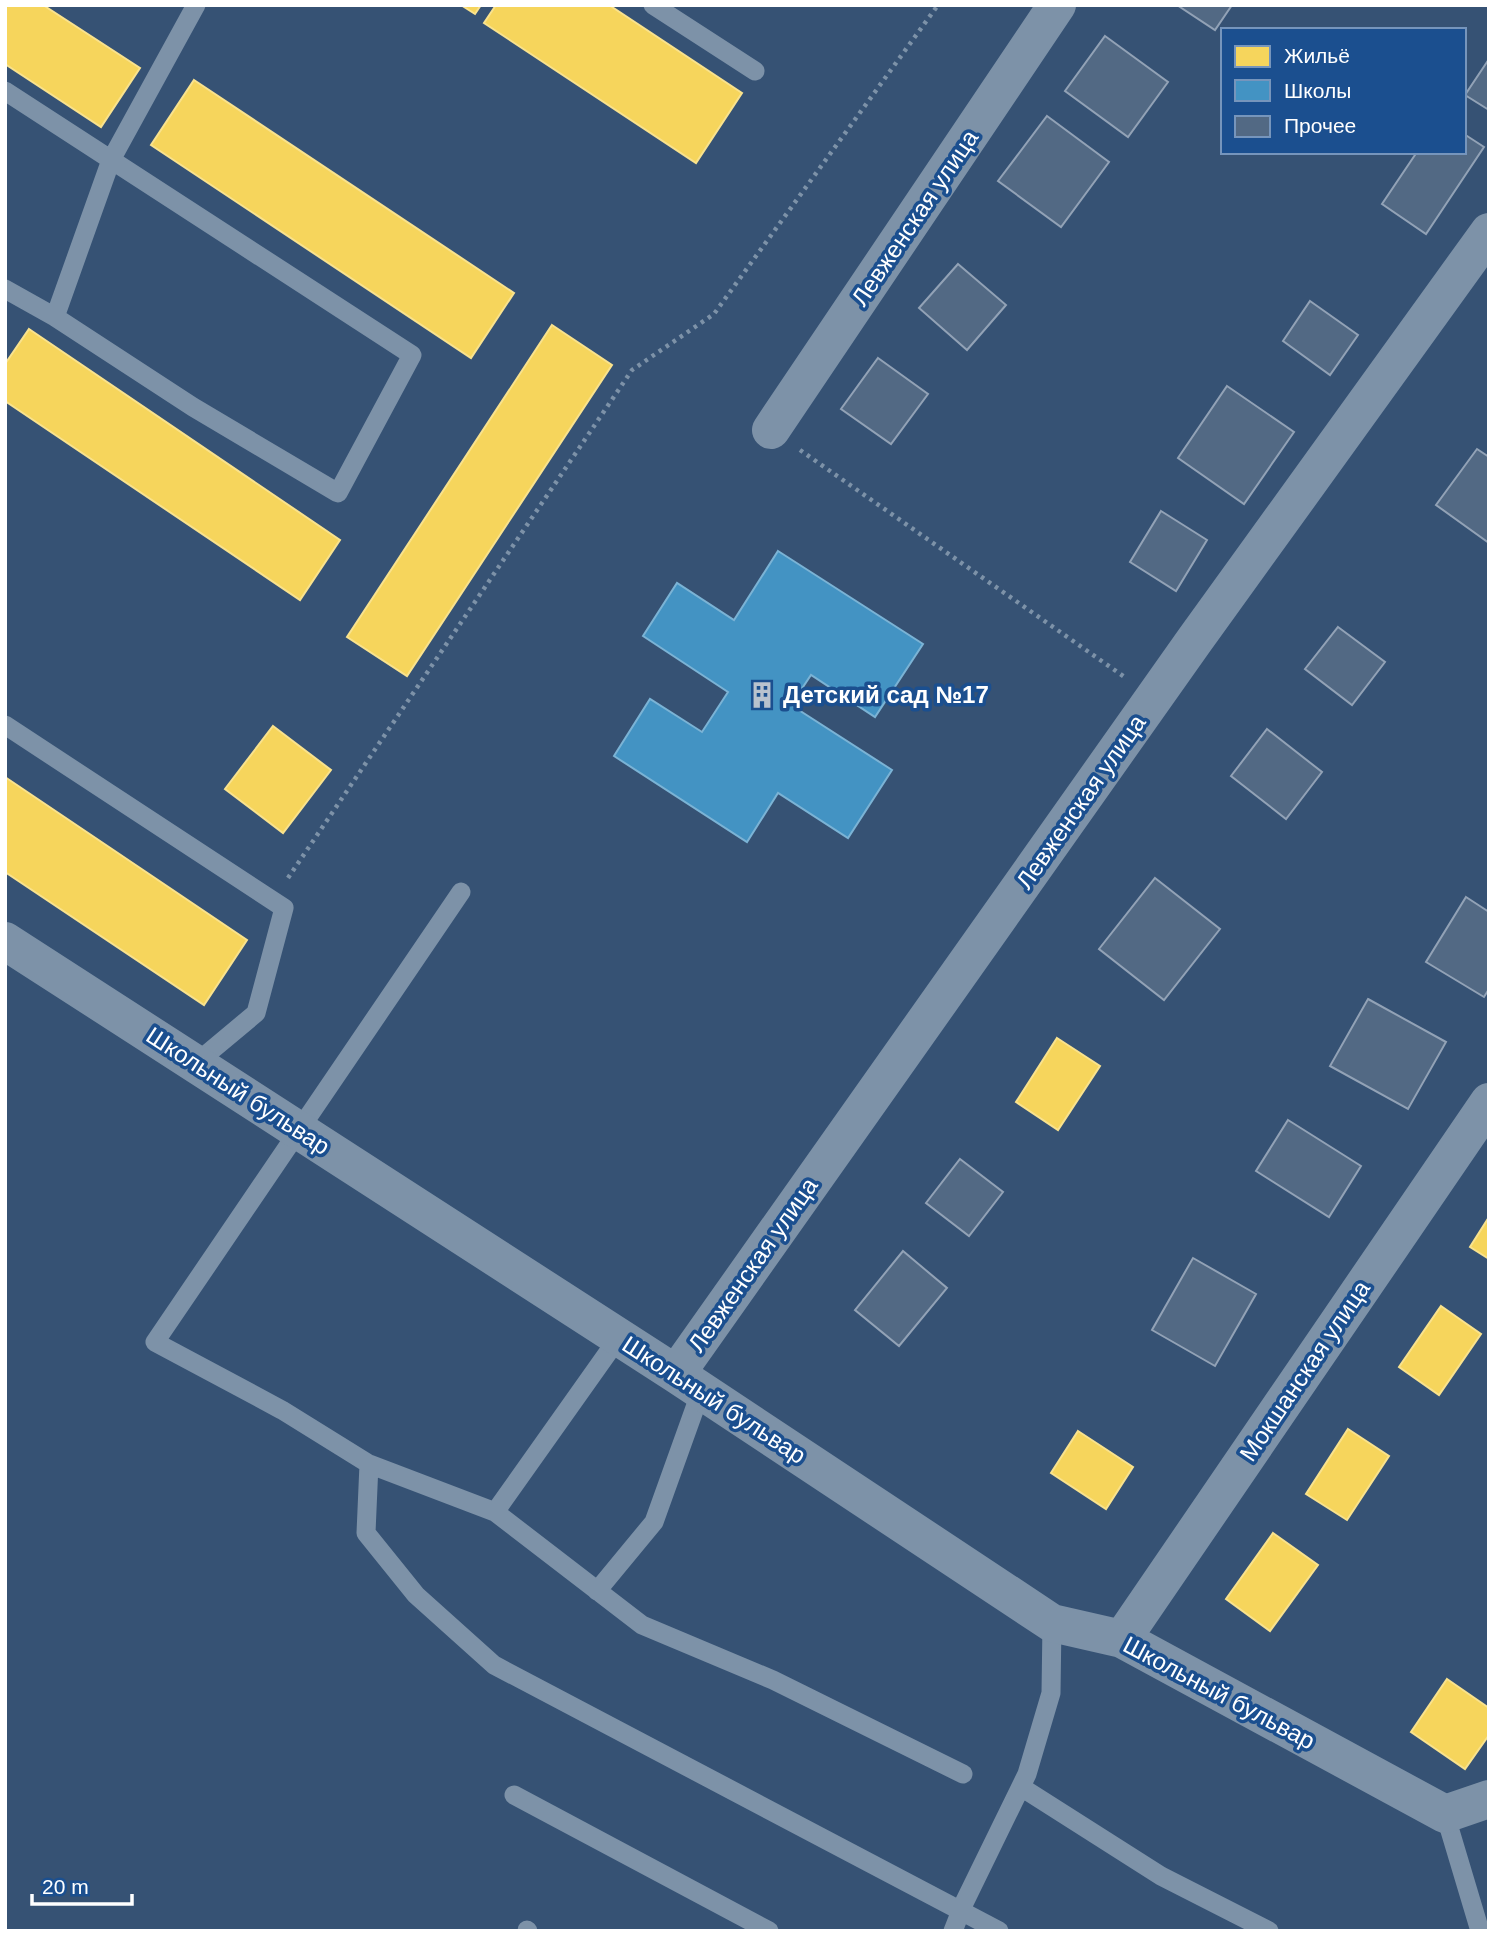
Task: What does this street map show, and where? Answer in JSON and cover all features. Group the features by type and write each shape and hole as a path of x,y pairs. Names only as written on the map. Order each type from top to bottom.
{"street":[{"name":"Левженская улица","path":"771,430 1057,5"},
{"name":"Левженская улица","path":"688,1382 1154,698 1489,232"},
{"name":"Школьный бульвар","path":"5,941 619,1337 1052,1623 1122,1639 1445,1814"},
{"name":"Мокшанская улица","path":"1122,1639 1489,1102"},
{"path":"1445,1814 1489,1799"}],"lane":[{"path":"55,317 111,160 196,5"},
{"path":"653,5 755,71"},
{"path":"5,91 412,355 338,493 193,407 55,317 5,289"},
{"path":"5,725 284,908 256,1013 195,1064"},
{"path":"461,892 155,1342 282,1410 369,1464 495,1512 642,1625 773,1680 963,1774"},
{"path":"495,1512 619,1337"},
{"path":"597,1591 654,1521 688,1382"},
{"path":"369,1464 366,1533 416,1595 494,1665 999,1931"},
{"path":"953,1931 1027,1774 1051,1693 1052,1623"},
{"path":"1021,1787 1161,1876 1269,1931"},
{"path":"514,1795 769,1931"},
{"path":"1445,1814 1480,1931"}],"path":[{"path":"272,901 632,370 714,314 938,5"},
{"path":"771,430 1154,698"}],"building: Жильё":[{"path":"5,5 43,5 140,68 101,127 5,64"},
{"path":"461,5 481,5 475,14"},
{"path":"496,5 609,5 742,93 696,163 484,23"},
{"path":"194,80 514,293 471,358 151,145"},
{"path":"552,325 612,365 407,676 347,637"},
{"path":"29,329 340,540 300,600 5,401 5,364"},
{"path":"273,726 331,770 283,833 225,789"},
{"path":"5,777 247,940 204,1005 5,872"},
{"path":"1057,1038 1100,1066 1058,1130 1016,1102"},
{"path":"1489,1217 1489,1259 1470,1247"},
{"path":"1441,1306 1481,1334 1439,1395 1399,1367"},
{"path":"1348,1429 1389,1456 1347,1520 1306,1494"},
{"path":"1078,1431 1133,1467 1106,1509 1051,1473"},
{"path":"1273,1533 1318,1565 1270,1631 1226,1599"},
{"path":"1447,1679 1489,1708 1489,1735 1465,1769 1411,1732"}],"building: Школы":[{"name":"Детский сад №17","path":"778,551 923,644 875,717 811,675 791,705 892,770 848,838 778,793 747,842 614,756 650,699 702,732 728,692 643,636 677,583 734,620"}],"building: Прочее":[{"path":"1177,5 1232,5 1215,30"},
{"path":"1105,36 1168,82 1128,137 1065,91"},
{"path":"1489,59 1489,110 1466,94"},
{"path":"1047,116 1109,162 1061,227 998,181"},
{"path":"1466,135 1484,147 1426,234 1382,204 1416,154 1466,154"},
{"path":"958,264 1006,305 967,350 919,308"},
{"path":"1310,301 1358,335 1330,375 1283,341"},
{"path":"878,358 928,394 891,444 841,409"},
{"path":"1227,386 1294,432 1244,504 1178,458"},
{"path":"1477,449 1489,457 1489,543 1436,505"},
{"path":"1161,511 1207,540 1176,591 1130,562"},
{"path":"1338,627 1385,662 1352,705 1305,669"},
{"path":"1267,729 1322,772 1286,819 1231,776"},
{"path":"1155,878 1220,929 1164,1000 1099,949"},
{"path":"1466,897 1489,912 1489,989 1484,997 1426,962"},
{"path":"1368,999 1446,1042 1408,1109 1330,1066"},
{"path":"1288,1120 1361,1166 1329,1217 1256,1171"},
{"path":"960,1159 1003,1192 969,1236 926,1203"},
{"path":"903,1251 947,1288 899,1346 855,1310"},
{"path":"1193,1258 1256,1294 1215,1366 1152,1330"}],"place":[{"name":"Детский сад №17","path":"762,695"}]}
